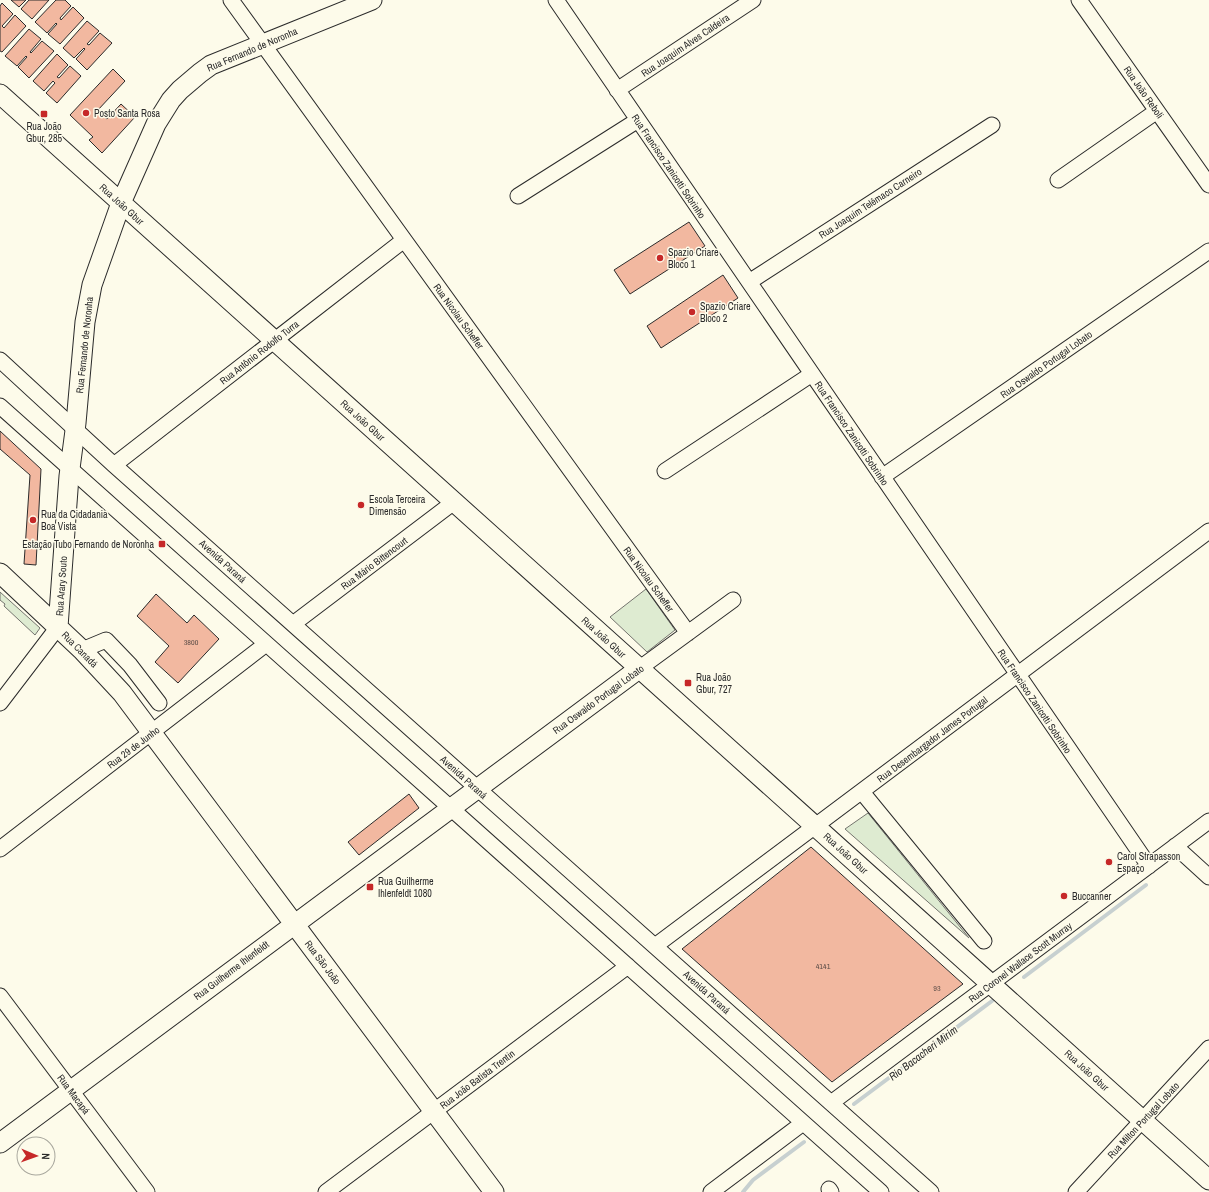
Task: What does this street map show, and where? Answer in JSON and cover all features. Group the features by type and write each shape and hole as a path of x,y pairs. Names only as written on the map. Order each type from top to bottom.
{"main road":[{"name":"Rua Fernando de Noronha","path":"71,460 87,305 98,266 121,203 162,112 180,90 211,65 372,0"},
{"name":"Rua João Gbur","path":"0,94 1209,1180"},
{"name":"Rua Arary Souto","path":"58,627 71,460"},
{"name":"Rua Canadá","path":"0,573 82,650 122,694 152,733"},
{"name":"Rua Oswaldo Portugal Lobato","path":"464,798 640,668"},
{"name":"Rua São João","path":"152,733 494,1192"},
{"name":"Rua Guilherme Ihlenfeldt","path":"0,1143 464,798"}],"street":[{"name":"Rua Nicolau Scheffer","path":"231,0 688,633"},
{"name":"Rua Francisco Zanicotti Sobrinho","path":"556,0 1149,866"},
{"name":"Rua Joaquim Alves Caldeira","path":"617,90 753,0"},
{"name":"Rua João Reboli","path":"1079,0 1209,185"},
{"path":"1058,180 1157,111"},
{"path":"518,196 638,120"},
{"name":"Rua Joaquim Telêmaco Carneiro","path":"749,282 992,125"},
{"name":"Rua Antônio Rodolfo Turra","path":"114,465 404,240"},
{"name":"Rua Oswaldo Portugal Lobato","path":"882,477 1209,251"},
{"name":"Avenida Paraná","path":"0,360 114,465 293,624 628,966 881,1192"},
{"path":"665,471 812,374"},
{"name":"Avenida Paraná","path":"0,406 71,460 266,644 655,946 931,1192"},
{"name":"Rua Mário Bittencourt","path":"293,624 454,502"},
{"name":"Rua Desembargador James Portugal","path":"655,946 1209,531"},
{"name":"Rua Oswaldo Portugal Lobato","path":"640,668 733,600"},
{"name":"Rua Arary Souto","path":"0,703 58,627"},
{"path":"82,650 106,640 130,665 159,703"},
{"name":"Rua 29 de Junho","path":"0,849 266,644"},
{"path":"122,694 130,665"},
{"path":"862,792 984,941"},
{"name":"Rua Coronel Wallace Scott Murray","path":"831,1103 1209,821"},
{"path":"1175,846 1209,877"},
{"name":"Rua João Batista Trentin","path":"326,1192 628,966"},
{"name":"Rua Macapá","path":"0,996 147,1192"},
{"name":"Rua Milton Portugal Lobato","path":"1076,1192 1209,1048"},
{"path":"711,1192 803,1123"}],"green space":[{"path":"646,589 675,630 647,652 610,617"},
{"path":"0,592 40,628 35,635 4,606 5,604 0,600"},
{"path":"868,813 969,938 845,829"}],"building":[{"path":"11,0 26,0 19,7"},
{"path":"29,0 49,0 32,19 21,9"},
{"path":"56,0 65,0 71,6 60,18 61,20 73,7 84,18 60,44 48,34 57,24 56,23 47,33 35,22"},
{"path":"2,3 13,14 2,26 4,28 15,15 26,26 2,52 0,51 0,6"},
{"path":"87,21 99,31 87,44 89,45 100,33 112,43 87,70 76,59 85,49 84,48 74,58 63,48"},
{"path":"29,29 41,39 30,52 31,53 42,41 54,51 29,78 18,67 27,57 26,56 17,66 5,56"},
{"path":"57,54 68,65 57,77 59,78 70,66 81,76 57,103 46,93 55,83 53,81 44,91 33,81"},
{"name":"Posto Santa Rosa","path":"113,69 125,81 97,111 107,119 121,104 135,117 102,153 89,140 93,137 70,115"},
{"name":"Spazio Criare Bloco 1","path":"689,222 705,246 630,294 614,270"},
{"name":"Spazio Criare Bloco 2","path":"723,275 738,298 661,348 647,326"},
{"name":"Rua da Cidadania Boa Vista","path":"0,431 41,469 36,565 24,564 30,475 0,449"},
{"path":"156,594 187,623 194,615 219,639 178,683 155,662 169,646 137,616"},
{"path":"409,794 419,808 359,855 348,842"},
{"path":"811,847 963,984 832,1082 682,949"}],"waterway":[{"name":"Rio Bacacheri Mirim","path":"1024,977 1146,885"},
{"name":"Rio Bacacheri Mirim","path":"854,1104 992,1001"},
{"name":"Rio Bacacheri Mirim","path":"743,1192 753,1180 804,1142"}],"place":[{"name":"Posto Santa Rosa","path":"86,113"},
{"name":"Rua João Gbur, 285","path":"44,114"},
{"name":"Spazio Criare Bloco 1","path":"660,258"},
{"name":"Spazio Criare Bloco 2","path":"692,312"},
{"name":"Escola Terceira Dimensão","path":"361,505"},
{"name":"Rua da Cidadania Boa Vista","path":"33,520"},
{"name":"Estação Tubo Fernando de Noronha","path":"162,544"},
{"name":"Rua João Gbur, 727","path":"688,683"},
{"name":"Carol Strapasson Espaço","path":"1109,862"},
{"name":"Rua Guilherme Ihlenfeldt 1080","path":"370,887"},
{"name":"Buccanner","path":"1064,896"}]}
